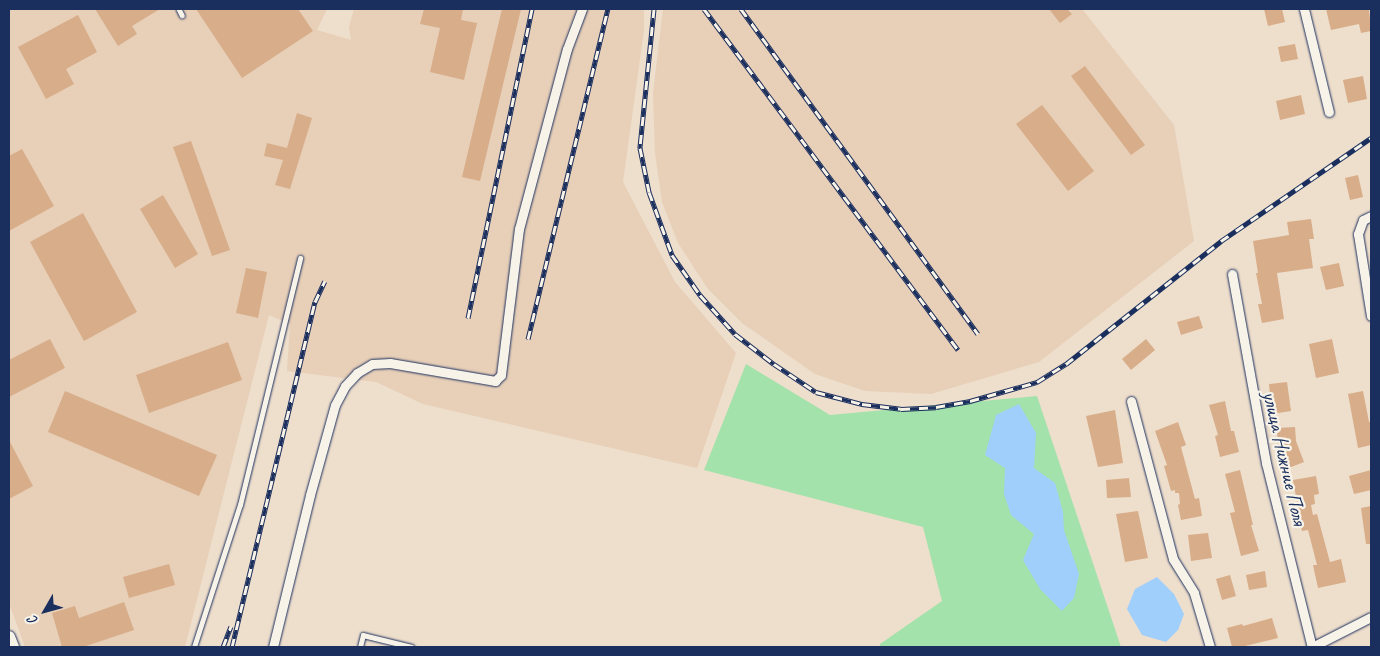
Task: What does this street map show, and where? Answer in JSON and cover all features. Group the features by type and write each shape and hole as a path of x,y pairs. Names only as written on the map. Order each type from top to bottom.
{"street":[{"path":"273,647 310,495 335,405 345,386 357,372 372,364 390,363 495,381 500,375 519,229 567,49 582,9"},
{"path":"1304,9 1330,112"},
{"path":"1371,216 1363,220 1358,234 1371,312"},
{"name":"улица Нижние Поля","path":"1232,274 1266,464 1312,647"},
{"path":"1130,402 1173,559 1194,593 1210,647"},
{"path":"1312,647 1371,617"},
{"path":"9,637 12,647"}],"lane":[{"path":"179,9 182,15"},
{"path":"194,647 240,505 300,258"},
{"path":"360,647 363,635 392,645 412,647"}],"shaded area":[{"path":"9,9 327,9 317,30 351,40 349,27 354,9 644,9 644,30 623,182 675,282 736,353 697,468 423,404 376,382 287,371 290,324 269,315 185,647 25,647 9,603"},
{"path":"663,9 1082,9 1174,125 1194,241 1039,362 931,394 865,391 815,374 742,323 708,289 678,243 662,202 655,153 653,93"}],"green space":[{"path":"746,364 830,415 1037,396 1121,647 880,647 880,644 942,601 923,527 704,470"}],"water":[{"path":"1019,404 1036,433 1034,468 1055,483 1063,512 1064,530 1079,574 1074,598 1062,611 1040,589 1023,560 1034,534 1011,515 1004,494 1005,468 985,455 996,415"},
{"path":"1157,577 1174,594 1184,614 1178,630 1166,642 1142,635 1127,609 1135,589"}],"building":[{"path":"95,9 160,9 132,26 137,34 118,46"},
{"path":"196,9 298,9 313,31 242,78"},
{"path":"424,9 463,9 461,20 477,23 464,80 430,72 440,28 420,24"},
{"path":"502,9 521,9 480,181 462,177"},
{"path":"1049,9 1067,9 1072,14 1060,23"},
{"path":"1264,9 1282,9 1285,22 1268,26"},
{"path":"1326,9 1369,9 1371,31 1361,33 1359,24 1331,30"},
{"path":"78,15 97,52 66,69 74,84 46,99 18,47"},
{"path":"1295,44 1298,59 1281,62 1278,47"},
{"path":"1085,66 1145,145 1131,155 1071,76"},
{"path":"1363,76 1367,99 1348,103 1343,80"},
{"path":"1301,95 1305,114 1280,120 1276,101"},
{"path":"1042,105 1094,171 1068,191 1016,124"},
{"path":"297,113 312,118 290,189 275,185 283,160 264,156 267,143 287,148"},
{"path":"191,141 230,250 212,256 173,147"},
{"path":"22,149 54,206 9,231 9,156"},
{"path":"1358,175 1363,197 1350,200 1345,178"},
{"path":"163,195 198,254 175,268 140,209"},
{"path":"83,213 137,312 84,341 30,242"},
{"path":"1311,219 1314,239 1309,239 1313,268 1277,273 1284,319 1262,323 1258,304 1262,304 1256,273 1258,273 1253,241 1289,235 1287,222"},
{"path":"1339,263 1344,286 1326,290 1320,267"},
{"path":"246,268 267,272 258,318 236,313"},
{"path":"1199,316 1203,328 1181,335 1177,322"},
{"path":"50,339 65,368 9,397 9,360"},
{"path":"1146,339 1155,350 1131,370 1122,359"},
{"path":"1332,339 1339,373 1316,378 1309,344"},
{"path":"228,342 242,380 149,413 136,375"},
{"path":"1287,382 1291,411 1272,414 1269,384"},
{"path":"65,391 217,455 199,496 48,432"},
{"path":"1363,391 1369,422 1371,422 1371,445 1358,448 1348,394"},
{"path":"1225,401 1231,431 1234,431 1239,452 1220,457 1215,436 1218,435 1209,405"},
{"path":"1115,410 1123,463 1098,467 1086,416"},
{"path":"1178,422 1186,445 1181,447 1195,499 1199,498 1202,516 1181,520 1178,505 1180,504 1179,493 1175,493 1175,490 1171,491 1164,466 1167,465 1155,431"},
{"path":"1295,427 1296,441 1304,462 1286,469 1278,446 1277,428"},
{"path":"9,440 33,486 9,499"},
{"path":"1240,470 1253,525 1251,525 1259,551 1241,556 1230,513 1235,512 1225,474"},
{"path":"1371,470 1371,490 1354,494 1349,476"},
{"path":"1316,476 1319,494 1314,495 1315,504 1311,505 1313,515 1317,514 1330,562 1341,559 1346,582 1318,588 1313,565 1317,565 1308,530 1302,531 1293,480"},
{"path":"1129,478 1131,497 1107,498 1106,480"},
{"path":"1371,506 1371,544 1366,544 1361,508"},
{"path":"1138,511 1148,558 1125,562 1116,514"},
{"path":"1208,533 1212,558 1191,561 1188,535"},
{"path":"169,564 175,585 129,598 123,577"},
{"path":"1265,571 1267,587 1249,590 1246,575"},
{"path":"1230,575 1236,596 1222,600 1216,579"},
{"path":"124,602 134,630 83,647 62,647 52,613 75,606 79,618"},
{"path":"1272,618 1278,638 1241,647 1232,647 1227,628 1242,624 1243,626"}],"railway":[{"path":"468,318 532,9"},
{"path":"528,339 608,9"},
{"path":"654,9 640,148 649,192 672,255 700,295 735,334 774,364 816,392 862,404 901,409 936,407 970,401 1037,382 1066,364 1221,241 1371,138"},
{"path":"704,9 958,350"},
{"path":"741,9 978,334"},
{"path":"232,647 315,302 325,281"},
{"path":"223,647 231,626"}]}
